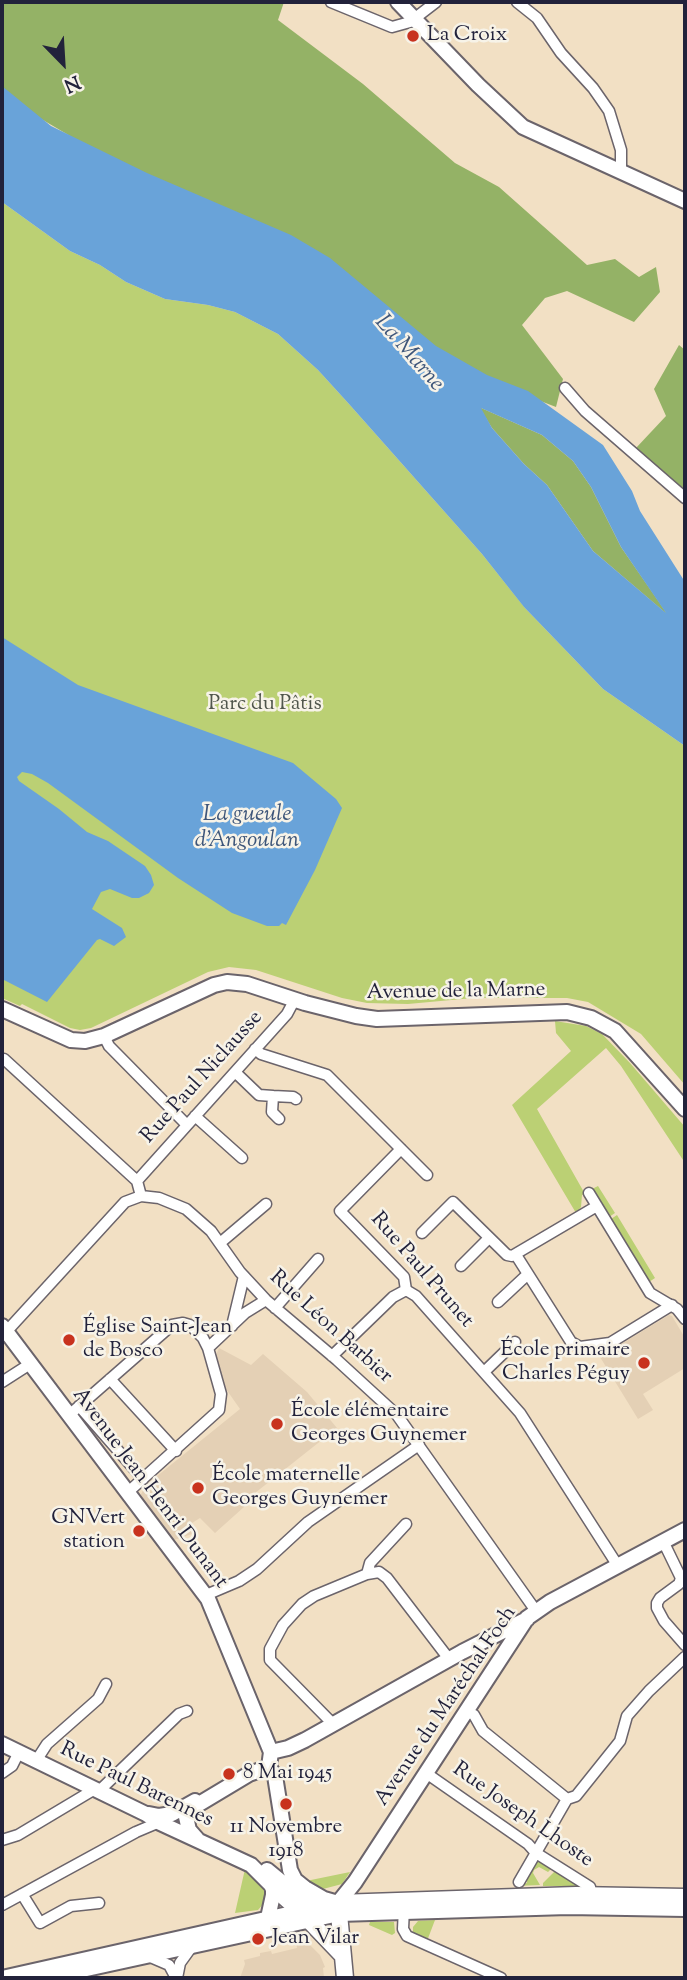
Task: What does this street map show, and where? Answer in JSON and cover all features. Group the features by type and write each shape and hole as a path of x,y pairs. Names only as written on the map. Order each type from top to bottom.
{"main road":[{"path":"273,1887 308,1913 343,1956"},
{"path":"345,1978 339,1909 579,1899 673,1900"}],"street":[{"path":"331,2 393,27 414,19 436,2"},
{"path":"398,2 478,85 523,127 685,201"},
{"path":"517,2 537,18 561,53 593,88 609,111 621,150 621,172"},
{"path":"565,388 585,411 685,498"},
{"name":"Avenue de la Marne","path":"2,1009 71,1040 85,1041 104,1036 214,985 227,982 247,984 343,1013 377,1019 545,1011 579,1014 601,1022 615,1031 685,1109"},
{"name":"Rue Paul Niclausse","path":"137,1181 287,1014 295,999"},
{"path":"104,1036 109,1046 187,1125"},
{"path":"255,1049 261,1054 327,1075 427,1175"},
{"path":"4,1059 137,1181 141,1196 125,1202 4,1329"},
{"path":"235,1072 259,1095 296,1099"},
{"path":"273,1096 272,1112 279,1119"},
{"path":"195,1116 232,1142 242,1158"},
{"name":"Rue Paul Prunet","path":"401,1149 340,1211 404,1277 406,1290 416,1296 520,1413 618,1566"},
{"path":"589,1193 650,1293 672,1305 685,1319"},
{"name":"Rue Léon Barbier","path":"141,1196 168,1200 186,1209 211,1231 244,1276 266,1300 383,1401 419,1445 532,1614"},
{"path":"422,1233 453,1202 507,1255 516,1255 597,1206"},
{"path":"219,1243 266,1204"},
{"path":"461,1266 489,1237"},
{"path":"516,1255 571,1342 580,1347 610,1343 672,1305"},
{"path":"275,1308 318,1259"},
{"path":"498,1301 528,1274"},
{"path":"232,1327 244,1276"},
{"path":"332,1356 393,1297 406,1290"},
{"path":"208,1348 245,1313 266,1300"},
{"path":"68,1416 166,1329 177,1323 190,1325 203,1338 222,1399 221,1405 216,1414 127,1493"},
{"name":"Avenue Jean Henri Dunant","path":"4,1329 206,1595 271,1752"},
{"path":"484,1372 515,1342"},
{"path":"2,1382 30,1364"},
{"path":"110,1378 176,1451"},
{"path":"79,1406 143,1479"},
{"path":"206,1595 239,1581 257,1569 301,1527 419,1445"},
{"path":"367,1574 370,1563 406,1524"},
{"name":"Avenue du Maréchal Foch","path":"339,1909 466,1711 532,1614 685,1530"},
{"path":"663,1541 681,1578 679,1584 660,1598 657,1608 664,1621 685,1645"},
{"path":"333,1724 270,1660 270,1649 284,1625 302,1604 325,1590 379,1572 387,1578 449,1659"},
{"path":"339,1909 298,1883 290,1870 275,1776 269,1767 271,1752 293,1746 532,1614"},
{"path":"519,1882 567,1799 576,1796 620,1741 627,1716 685,1657"},
{"path":"36,1760 47,1744 98,1699 106,1684"},
{"path":"2,1840 19,1835 97,1790 179,1714 187,1711"},
{"path":"466,1711 474,1715 483,1731 567,1799"},
{"name":"Rue Paul Barennes","path":"2,1744 257,1866 273,1887"},
{"path":"2,1773 12,1766 19,1752"},
{"path":"152,1818 172,1819 249,1774 269,1767"},
{"name":"Rue Joseph Lhoste","path":"426,1773 528,1844 536,1853 590,1887 579,1899"},
{"path":"2,1905 152,1818 172,1814 209,1796"},
{"path":"189,1810 186,1818 188,1830 197,1839"},
{"path":"257,1866 275,1864 286,1847"},
{"path":"257,1866 307,1903 308,1913"},
{"path":"268,1918 273,1887"},
{"path":"22,1894 40,1923 71,1906 99,1903"},
{"path":"579,1899 643,1898"},
{"path":"579,1899 673,1900 685,1911"},
{"path":"404,1905 403,1929 407,1936 501,1978"},
{"path":"2,1978 268,1918 339,1909"},
{"path":"45,1978 194,1945 308,1913"},
{"path":"177,1978 183,1958 194,1945"},
{"path":"148,1956 169,1965 177,1978"}],"shaded area":[{"name":"École primaire Charles Péguy","path":"669,1315 685,1338 685,1368 643,1394 653,1410 638,1419 600,1357"},
{"name":"École élémentaire Georges Guynemer","path":"219,1348 251,1365 263,1354 307,1392 337,1428 255,1493 254,1498 215,1533 200,1518 192,1523 198,1532 174,1540 140,1496 146,1485 240,1409 226,1389 215,1357"},
{"path":"296,1941 310,1945 320,1955 325,1967 324,1978 240,1978 244,1960 260,1956 260,1953 271,1951 272,1954 297,1948"}],"green space":[{"path":"2,2 284,2 278,20 363,84 455,163 499,187 587,265 615,259 639,277 656,267 660,292 634,322 567,291 545,298 522,325 563,379 556,407 512,390 447,358 9,100 2,94"},
{"name":"Parc du Pâtis","path":"2,202 70,251 100,265 126,282 165,299 235,312 278,334 318,370 482,554 525,608 603,689 685,746 685,1085 641,1034 588,1002 567,998 473,998 408,1004 367,1003 342,998 256,970 229,967 208,972 91,1028 80,1030 2,998"},
{"path":"679,345 685,350 685,490 636,448 666,416 654,389"},
{"path":"479,407 542,435 573,461 591,487 621,547 668,615 593,551 547,485 492,428"},
{"path":"555,1021 586,1026 602,1034 685,1127 685,1163 621,1066 606,1048 537,1109 585,1194 582,1195 581,1207 576,1213 512,1105 571,1051 556,1033"},
{"path":"598,1186 615,1213 609,1217 592,1189"},
{"path":"617,1215 655,1278 649,1282 611,1219"},
{"path":"536,1862 542,1862 551,1869 548,1872 539,1867 534,1870 540,1885 515,1886 527,1883"},
{"path":"245,1869 264,1887 267,1893 265,1902 258,1910 235,1913"},
{"path":"555,1871 578,1884 578,1886 543,1886"},
{"path":"350,1872 342,1884 323,1889 306,1881"},
{"path":"435,1920 427,1941 413,1933 413,1927 418,1921"},
{"path":"370,1922 394,1922 395,1933 392,1935 369,1925"}],"water":[{"name":"La Marne","path":"2,86 51,126 147,173 291,235 330,258 436,346 487,375 528,391 603,445 632,491 640,511 685,582 685,746 603,689 524,607 482,554 318,370 278,334 235,312 165,299 126,282 100,265 70,251 2,202","holes":["481,408 542,435 573,461 591,487 621,547 666,613 593,551 547,485 492,428"]},
{"name":"La gueule d'Angoulan","path":"2,637 78,685 293,763 336,799 342,808 315,870 286,925 282,923 279,926 267,926 232,913 178,878 48,783 22,772 17,777 19,781 87,832 108,841 145,866 154,885 149,893 139,898 110,889 101,892 92,909 122,928 126,937 114,946 97,940 47,1002 2,979"}],"place":[{"name":"La Croix","path":"413,36"},
{"name":"Église Saint-Jean de Bosco","path":"69,1340"},
{"name":"École primaire Charles Péguy","path":"644,1363"},
{"name":"École élémentaire Georges Guynemer","path":"277,1424"},
{"name":"École maternelle Georges Guynemer","path":"198,1488"},
{"name":"GNVert station","path":"139,1531"},
{"name":"8 Mai 1945","path":"229,1774"},
{"name":"11 Novembre 1918","path":"286,1804"},
{"name":"Jean Vilar","path":"258,1939"}]}
